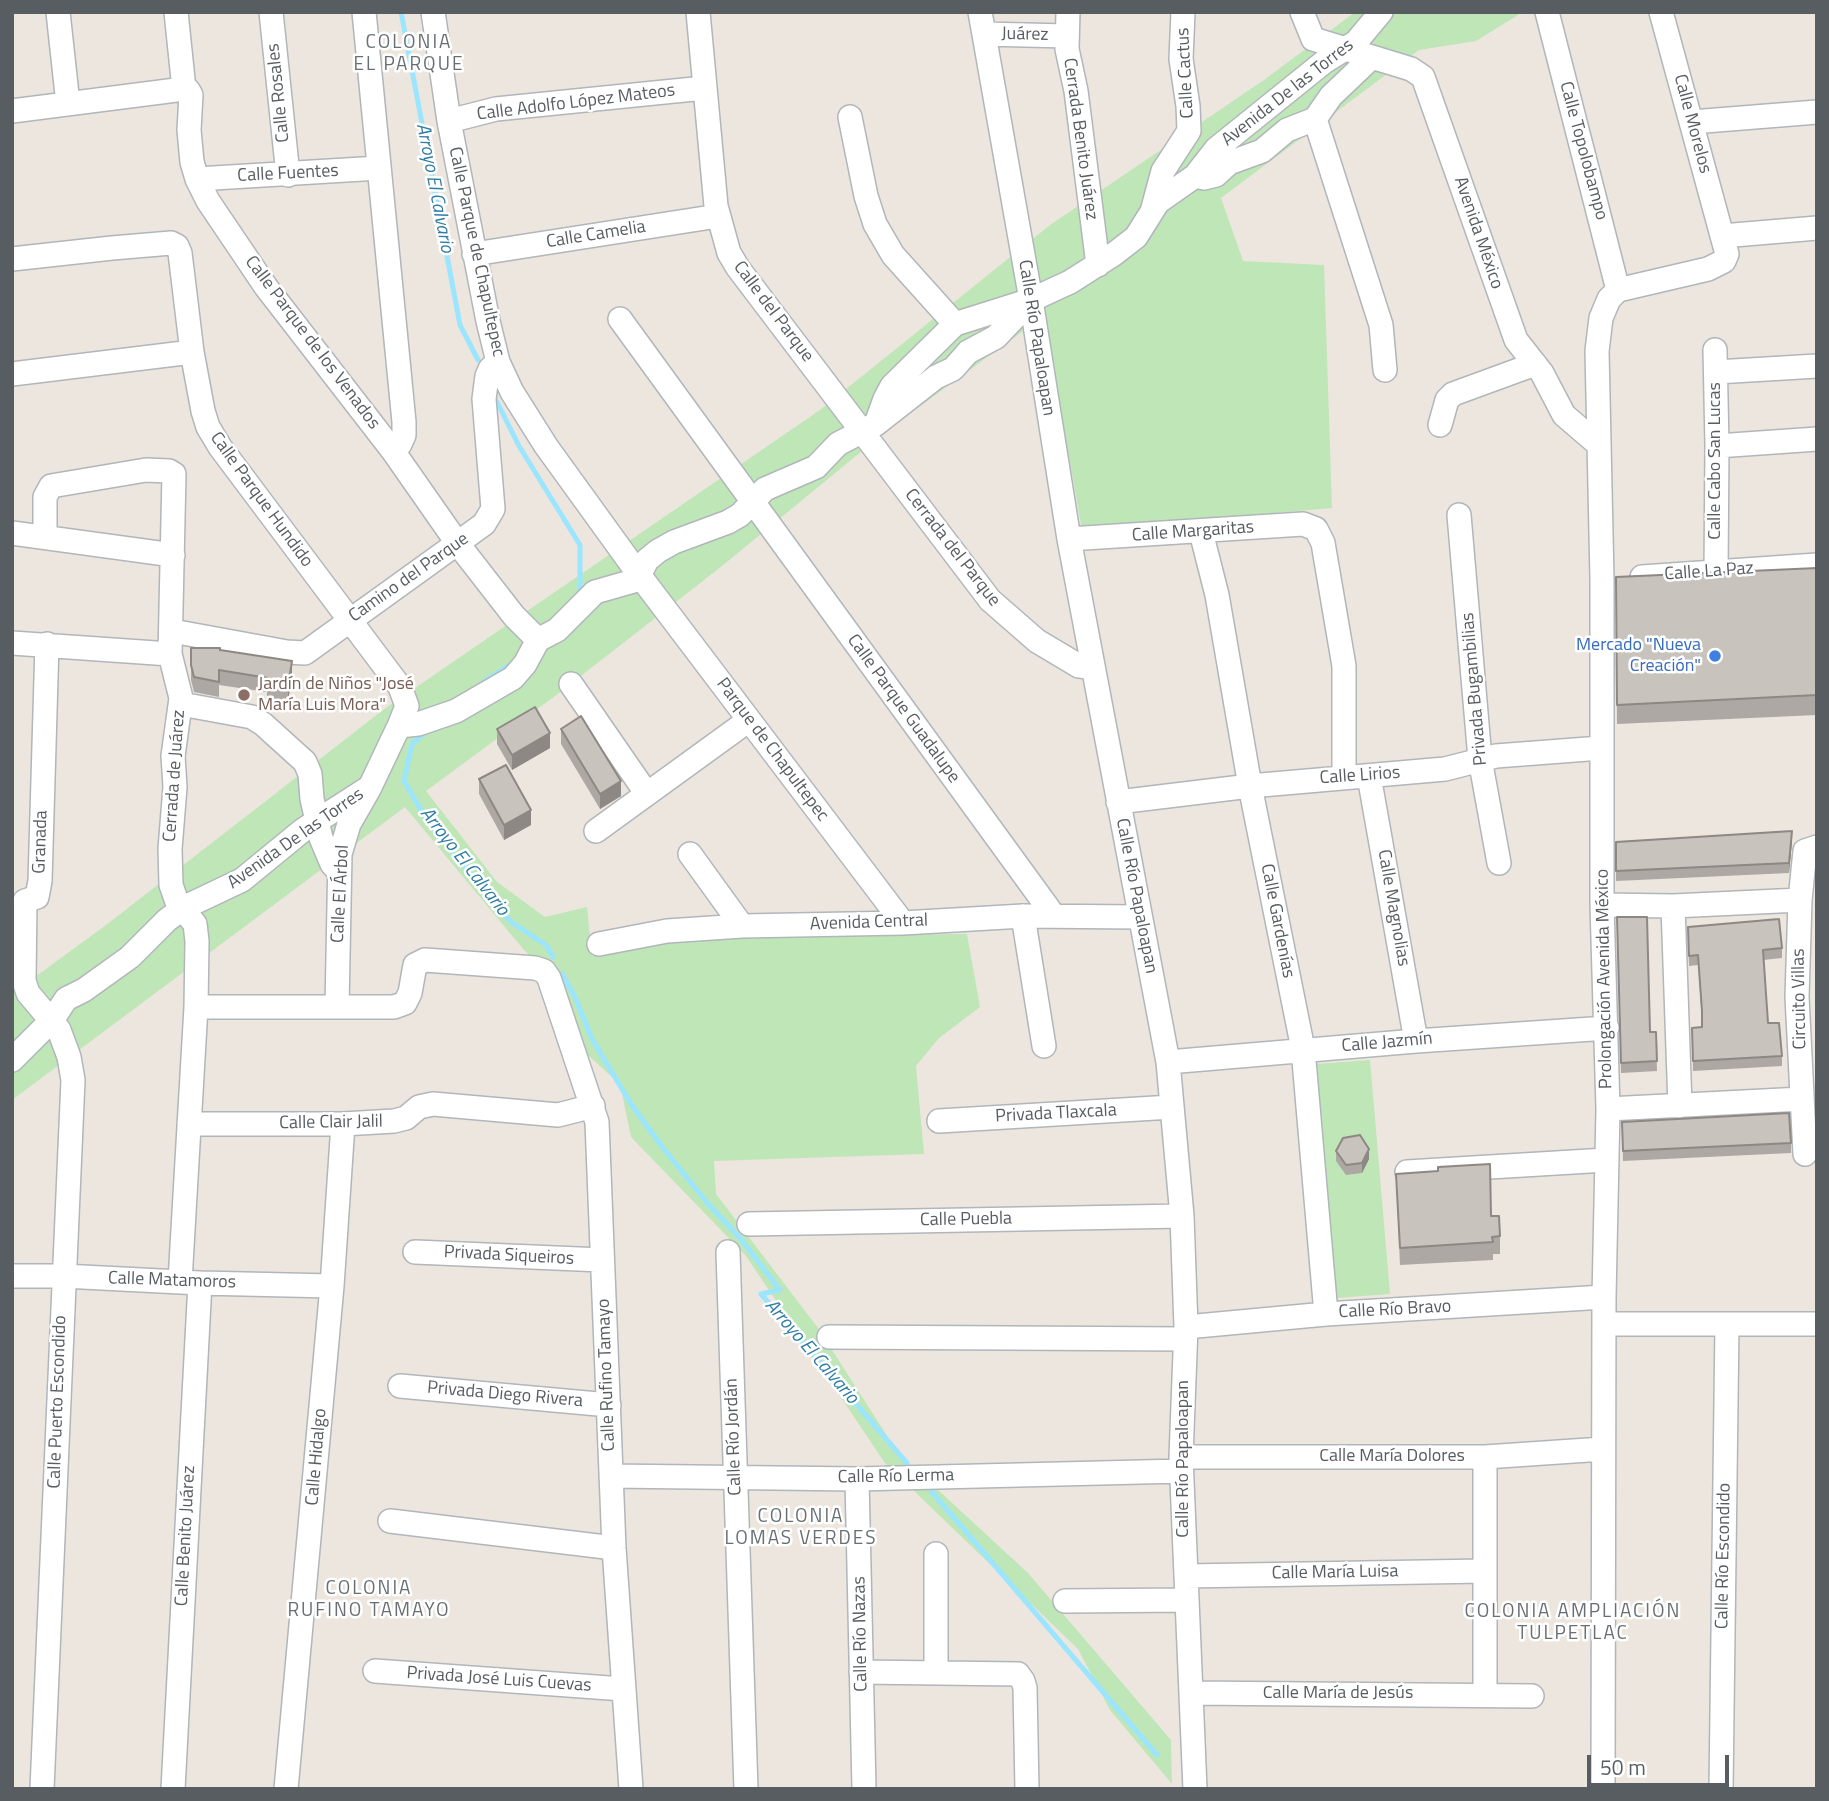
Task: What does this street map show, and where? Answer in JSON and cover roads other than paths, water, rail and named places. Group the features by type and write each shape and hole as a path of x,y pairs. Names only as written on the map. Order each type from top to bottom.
{"street":[{"path":"58,12 68,104"},
{"name":"Calle Parque de los Venados","path":"176,12 184,89 191,95 190,145 197,178 208,201 266,287 393,451 458,544 514,616 538,640"},
{"name":"Calle Rosales","path":"271,12 288,175"},
{"path":"364,12 404,422 404,435 393,451"},
{"name":"Calle Parque de Chapultepec","path":"433,12 449,121 498,362 526,417 640,576"},
{"name":"Calle del Parque","path":"698,12 711,176 718,216 729,253 738,268 869,428"},
{"name":"Cerrada Benito Juárez","path":"1069,12 1067,36 1098,265"},
{"name":"Calle Cactus","path":"1153,208 1163,171 1189,131 1181,59 1183,12"},
{"name":"Avenida México","path":"1302,12 1313,40 1411,69 1423,77 1516,340 1535,364 1564,415 1599,445"},
{"name":"Avenida De las Torres","path":"869,428 892,386 955,324 1031,300 1070,282 1098,265 1136,237 1153,208 1195,176 1228,138 1324,62 1356,42 1381,12"},
{"name":"Calle Topolobampo","path":"1547,12 1618,290"},
{"name":"Calle Morelos","path":"1661,12 1724,247"},
{"name":"Juárez","path":"982,23 1067,36"},
{"name":"Calle Río Papaloapan","path":"982,23 1031,300 1069,540 1168,1062 1182,1216 1186,1333 1181,1464 1195,1789"},
{"name":"Avenida De las Torres","path":"1195,176 1204,178 1216,175 1229,163 1262,151 1287,130 1315,119 1340,86 1371,58"},
{"name":"Calle Adolfo López Mateos","path":"449,121 496,110 704,88"},
{"path":"12,111 184,89"},
{"path":"1692,122 1817,112"},
{"path":"850,117 866,196 875,224 893,255 955,324"},
{"path":"1315,119 1381,325 1385,370"},
{"name":"Calle Fuentes","path":"197,178 379,168"},
{"name":"Calle Camelia","path":"474,254 718,216"},
{"path":"1618,290 1708,269 1719,264 1724,247 1817,228"},
{"name":"Calle Parque Hundido","path":"12,259 171,243 177,246 192,352 205,419 213,436 404,694 407,706 399,726"},
{"name":"Prolongación Avenida México","path":"1603,1789 1606,1160 1615,1108 1607,1028 1602,905 1602,579 1597,351 1601,318 1609,299 1618,290"},
{"name":"Avenida De las Torres","path":"640,576 647,560 658,551 674,542 728,522 765,489 816,467 838,443 869,428 936,377 953,369 968,352 996,337 1031,300"},
{"name":"Calle Parque Guadalupe","path":"620,319 1054,916"},
{"path":"12,374 192,352"},
{"name":"Calle Cabo San Lucas","path":"1716,572 1716,361 1817,366"},
{"name":"Camino del Parque","path":"172,631 298,653 312,649 484,524 494,509 484,399 487,376 498,362"},
{"path":"1440,425 1447,400 1453,394 1535,364"},
{"name":"Cerrada del Parque","path":"869,428 990,600 1037,641 1079,666 1092,668"},
{"path":"1717,446 1817,439"},
{"name":"Cerrada de Juárez","path":"45,537 45,497 49,488 56,483 120,476 146,470 169,471 174,474 170,654 181,704 173,756 175,787 170,849 171,891 183,908"},
{"name":"Privada Bugambilias","path":"1459,515 1480,759 1499,863"},
{"name":"Calle Margaritas","path":"1069,540 1303,524 1316,529 1323,543 1345,666 1344,777"},
{"name":"Calle Gardenías","path":"1201,532 1217,595 1251,786 1303,1049 1326,1314"},
{"path":"12,533 173,555"},
{"name":"Calle La Paz","path":"1602,579 1817,565"},
{"path":"399,726 418,724 456,711 492,692 518,674 538,640 557,630 595,592 630,583 640,576"},
{"name":"Parque de Chapultepec","path":"640,576 903,923"},
{"path":"12,643 170,654"},
{"name":"Granada","path":"47,644 40,881 37,897 19,900 25,988 53,1019"},
{"path":"571,684 648,794"},
{"path":"181,704 245,715 263,724 305,762 316,820 332,863 339,872"},
{"path":"596,831 749,720"},
{"name":"Avenida De las Torres","path":"12,1060 53,1019 66,999 130,957 167,920 183,908 242,880 316,820 370,787 399,726"},
{"name":"Calle Lirios","path":"1118,802 1251,786 1445,769 1496,756 1601,748"},
{"name":"Calle Magnolias","path":"1369,776 1416,1041"},
{"name":"Calle El Árbol","path":"337,1007 339,872 343,838 370,787"},
{"name":"Circuito Villas","path":"1805,1154 1797,997 1800,900 1805,852 1808,848 1817,847"},
{"path":"690,854 742,926"},
{"path":"1602,905 1673,906 1800,900"},
{"path":"1673,906 1680,1106"},
{"name":"Calle Benito Juárez","path":"173,1789 190,1282 189,1124 196,1007 197,930 183,908"},
{"path":"1023,916 1044,1046"},
{"name":"Avenida Central","path":"600,944 667,930 742,926 903,923 1023,916 1140,917"},
{"name":"Calle Rufino Tamayo","path":"337,1007 394,1007 405,1003 410,993 415,965 421,961 536,968 544,971 551,984 597,1122 614,1548 631,1789"},
{"path":"196,1007 337,1007"},
{"name":"Calle Puerto Escondido","path":"42,1789 73,1080 69,1057 60,1030 53,1019"},
{"name":"Calle Jazmín","path":"1168,1062 1303,1049 1607,1028"},
{"path":"1615,1108 1802,1099"},
{"name":"Calle Clair Jalil","path":"189,1124 343,1124 401,1120 419,1107 433,1104 558,1115 593,1106"},
{"name":"Privada Tlaxcala","path":"939,1121 1172,1107"},
{"name":"Calle Hidalgo","path":"286,1789 332,1286 343,1124"},
{"path":"1407,1172 1606,1160"},
{"name":"Calle Puebla","path":"749,1224 1182,1216"},
{"name":"Privada Siqueiros","path":"415,1252 602,1260"},
{"name":"Calle Río Jordán","path":"728,1252 746,1789"},
{"name":"Calle Matamoros","path":"12,1276 332,1286"},
{"name":"Calle Río Bravo","path":"829,1337 1186,1333 1326,1314 1604,1297"},
{"path":"1604,1324 1817,1324"},
{"name":"Calle Río Escondido","path":"1721,1789 1727,1324"},
{"name":"Privada Diego Rivera","path":"400,1386 609,1405"},
{"name":"Calle María Dolores","path":"1181,1464 1485,1457 1603,1449"},
{"path":"1485,1457 1485,1694"},
{"name":"Calle Río Lerma","path":"611,1476 857,1479 1181,1464"},
{"name":"Calle Río Nazas","path":"857,1479 864,1789"},
{"path":"390,1521 614,1548"},
{"path":"936,1555 936,1672"},
{"name":"Calle María Luisa","path":"1186,1576 1484,1571"},
{"path":"1065,1601 1187,1600"},
{"name":"Privada José Luis Cuevas","path":"375,1671 623,1689"},
{"path":"862,1672 1013,1672 1021,1677 1025,1688 1027,1789"},
{"name":"Calle María de Jesús","path":"1191,1693 1532,1696"}],"waterway":[{"name":"Arroyo El Calvario","path":"401,12 460,325 478,360"},
{"name":"Arroyo El Calvario","path":"495,398 519,446 580,545 580,596"},
{"name":"Arroyo El Calvario","path":"483,682 513,663"},
{"name":"Arroyo El Calvario","path":"428,730 412,744 404,781 428,822 511,922 546,945 553,957"},
{"name":"Arroyo El Calvario","path":"562,974 575,997 592,1039 631,1104 663,1148 709,1205 740,1238 780,1290 761,1294 907,1463"},
{"name":"Arroyo El Calvario","path":"931,1491 1157,1755"}],"place":[{"name":"Mercado \"Nueva Creación\"","path":"1715,656"},
{"name":"Jardín de Niños \"José María Luis Mora\"","path":"244,695"}],"district":[{"name":"COLONIA EL PARQUE","path":"409,54"},
{"name":"COLONIA LOMAS VERDES","path":"801,1528"},
{"name":"COLONIA RUFINO TAMAYO","path":"369,1600"},
{"name":"COLONIA AMPLIACIÓN TULPETLAC","path":"1573,1623"}]}
